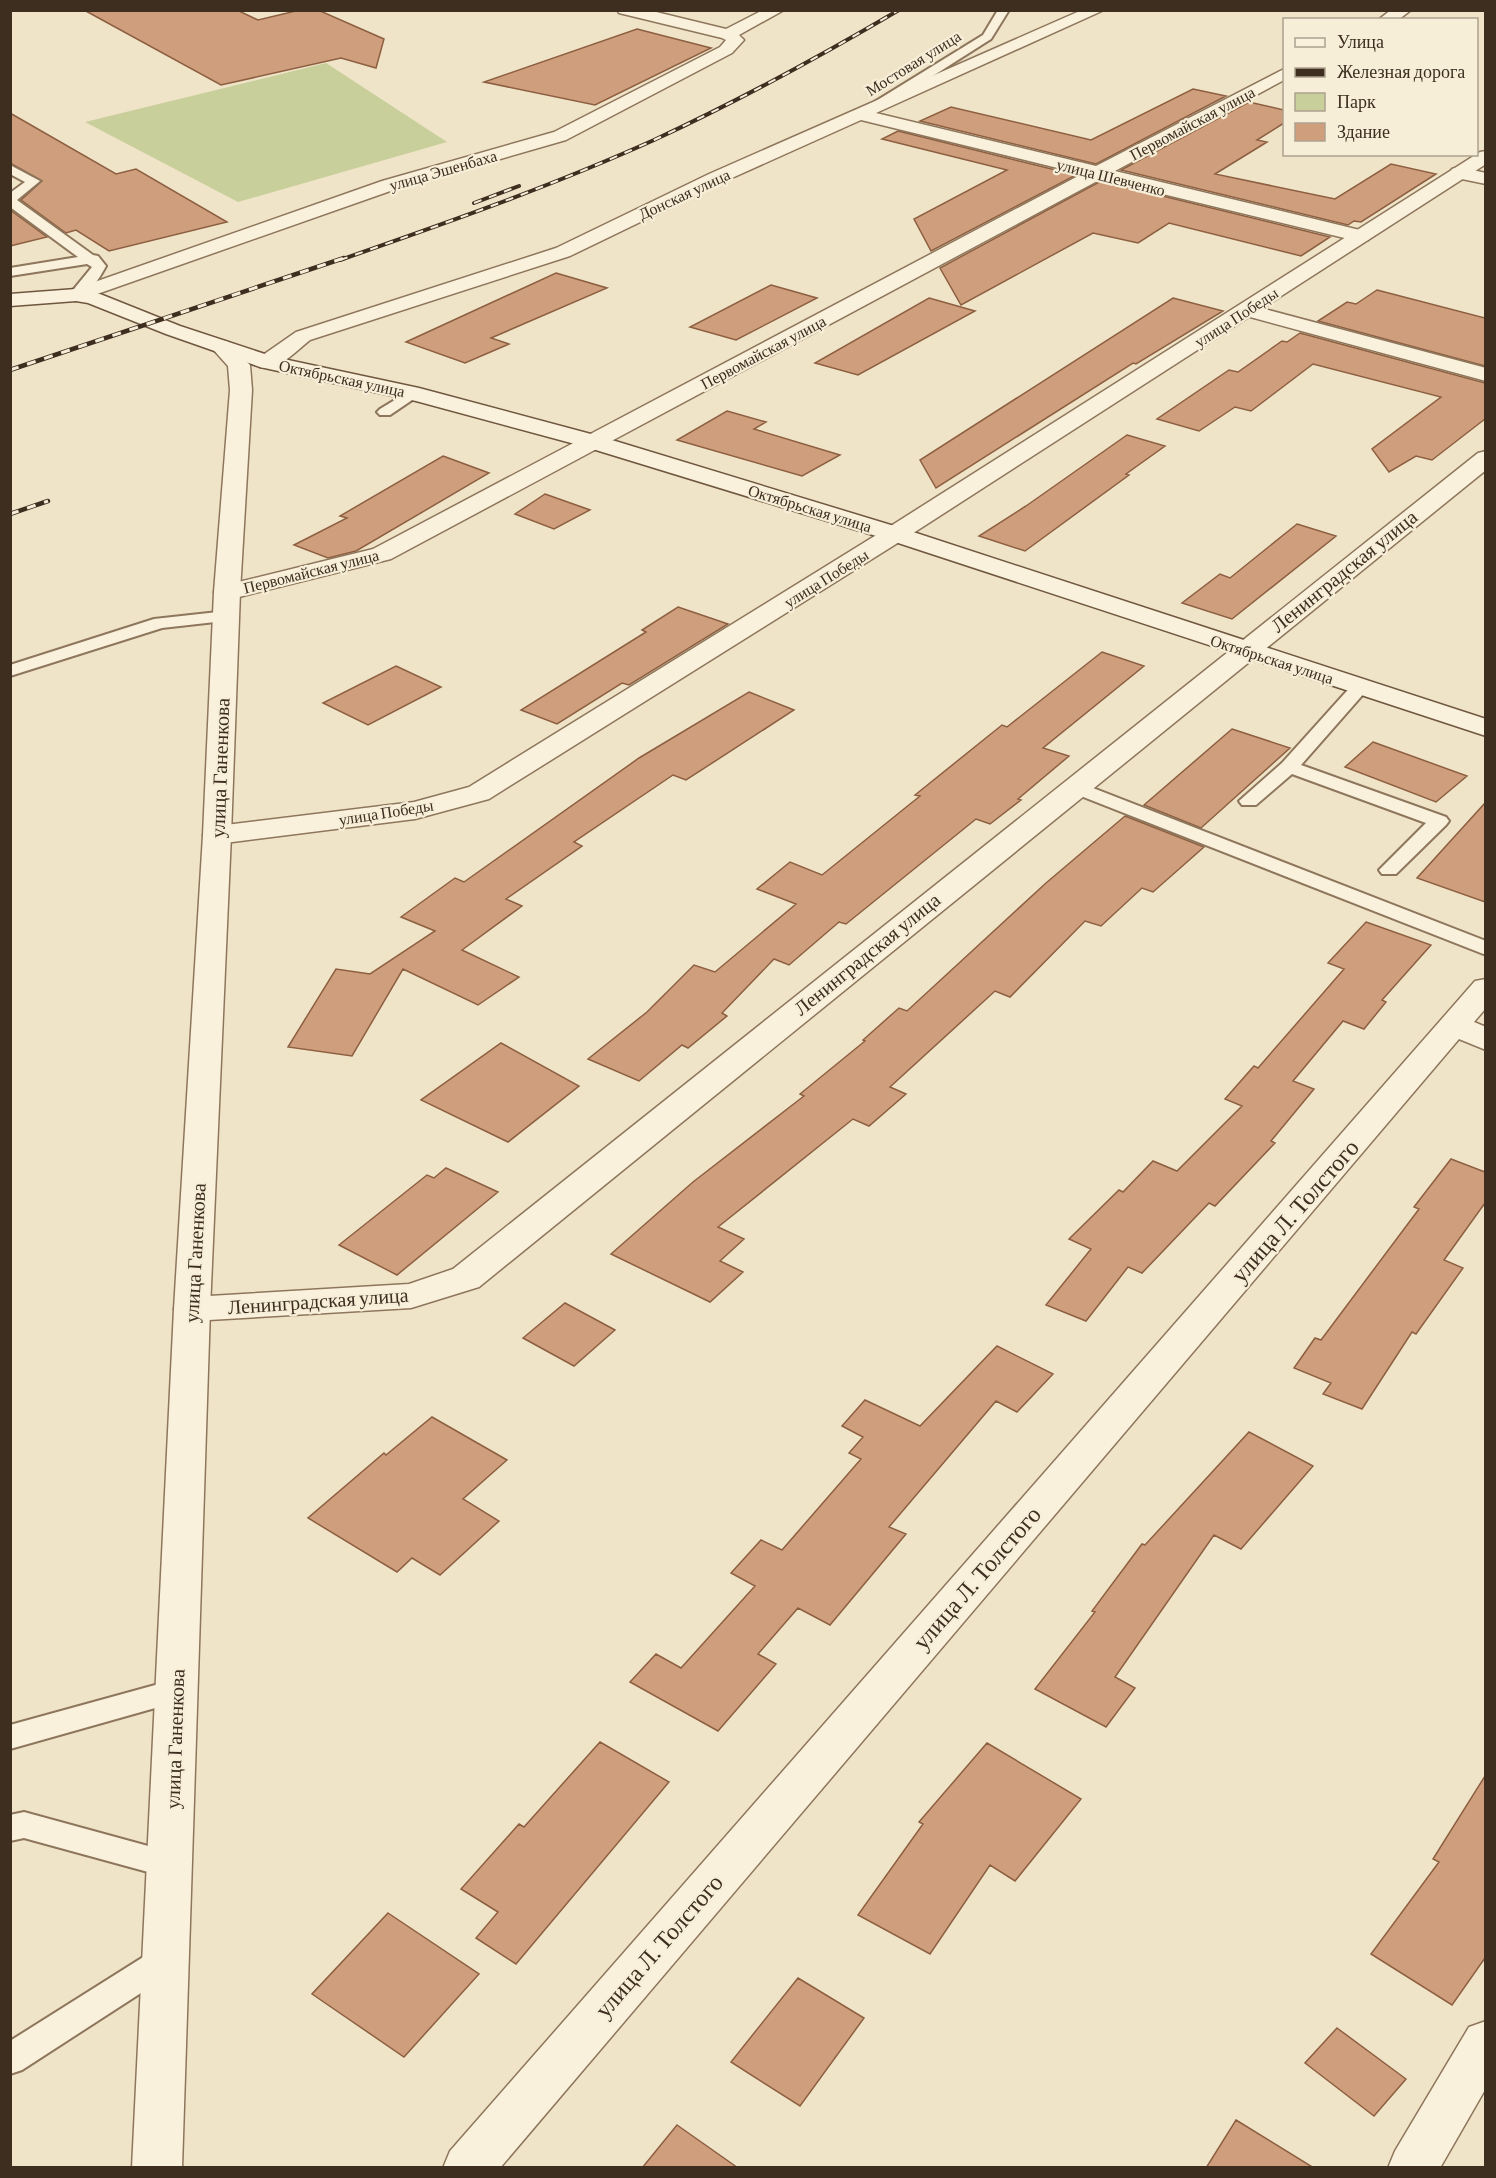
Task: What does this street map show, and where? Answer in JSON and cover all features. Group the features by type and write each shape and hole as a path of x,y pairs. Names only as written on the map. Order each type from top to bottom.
{"street":[{"path":"625,10 728,34 776,10"},
{"name":"Донская улица","path":"268,362 303,336 563,252 716,178 1096,10"},
{"path":"1389,18 1403,10"},
{"name":"улица Эшенбаха","path":"76,295 388,185 560,136 726,50 736,40 728,34"},
{"name":"Первомайская улица","path":"227,604 382,554 1283,75"},
{"name":"улица Шевченко","path":"861,115 1096,174 1361,236"},
{"name":"улица Победы","path":"218,836 415,810 479,793 895,534 1485,156"},
{"path":"1459,174 1485,179"},
{"path":"10,300 76,295"},
{"name":"Октябрьская улица","path":"76,295 93,298 268,362 413,393 594,442 895,534 1485,728"},
{"path":"1246,310 1485,375"},
{"name":"улица Ганенкова","path":"158,2168 192,1309 218,836 227,604 241,390 239,365 221,346"},
{"name":"Ленинградская улица","path":"192,1309 411,1296 466,1278 1485,458"},
{"name":"улица Л. Толстого","path":"468,2168 1471,1032 1485,988"},
{"path":"1413,2168 1485,2042"}],"lane":[{"name":"Мостовая улица","path":"861,115 987,37 1004,10"},
{"path":"10,168 34,181 10,200 93,259 99,266 94,276 76,295"},
{"path":"10,272 93,259"},
{"path":"385,412 413,393"},
{"path":"10,671 227,604"},
{"path":"1249,801 1289,767 1360,687"},
{"path":"1289,767 1439,821 1389,870"},
{"path":"1075,787 1485,949"},
{"path":"10,1737 177,1691"},
{"path":"10,1828 24,1825 170,1865"},
{"path":"10,2059 167,1959"}],"green space":[{"path":"326,63 447,142 238,202 85,122"}],"building":[{"path":"84,10 237,10 258,20 300,10 318,10 384,39 376,68 341,58 221,85"},
{"path":"637,29 711,48 595,105 484,82"},
{"path":"1193,89 1226,96 1096,164 920,121 951,107 1091,140"},
{"path":"1249,102 1283,110 1283,124 1257,140 1267,142 1215,174 1335,199 1391,164 1436,174 1361,222 1354,221 1348,225 1121,170"},
{"path":"10,113 116,174 136,169 227,222 109,251 76,230 66,233 21,200 42,181 10,163"},
{"path":"898,131 1076,175 931,251 914,219 1007,170 882,139"},
{"path":"1101,181 1330,237 1301,256 1169,223 1138,243 1093,233 961,305 940,268"},
{"path":"10,210 47,237 10,246"},
{"path":"556,273 607,288 491,338 509,344 465,363 406,342"},
{"path":"771,285 817,298 736,340 690,327"},
{"path":"1377,290 1485,318 1485,366 1318,321 1347,302 1356,304"},
{"path":"929,298 975,311 858,375 815,363"},
{"path":"1173,298 1223,311 1136,364 1133,363 936,488 920,460"},
{"path":"1300,333 1485,383 1485,419 1432,460 1416,456 1389,472 1372,449 1441,397 1313,364 1251,411 1235,407 1199,431 1157,419 1229,370 1238,372 1282,341 1287,342"},
{"path":"727,411 766,422 754,429 840,455 802,476 677,440"},
{"path":"1127,435 1165,446 1025,551 979,536 1026,506"},
{"path":"443,456 489,473 356,551 328,558 294,545 347,518 340,516"},
{"path":"545,494 590,510 554,529 515,514"},
{"path":"1297,524 1336,536 1232,619 1182,603 1220,574 1230,578"},
{"path":"678,607 728,624 629,685 622,683 557,724 521,710 646,632 642,630"},
{"path":"1102,652 1144,666 1043,748 1069,756 1018,799 1021,800 990,824 976,819 846,924 839,922 789,965 774,959 722,1013 727,1016 688,1048 682,1045 639,1081 588,1059 647,1012 694,965 715,972 796,904 757,889 790,862 822,875 920,796 915,795 1002,725 1007,727"},
{"path":"396,666 441,687 368,725 323,703"},
{"path":"749,692 794,710 686,780 673,775 574,842 582,846 506,899 522,906 462,950 519,977 478,1005 403,969 352,1056 288,1047 336,969 370,974 435,931 401,917 455,878 464,882 639,758"},
{"path":"1232,729 1290,748 1201,828 1144,805"},
{"path":"1373,742 1467,776 1436,802 1345,767"},
{"path":"1485,803 1485,902 1417,878"},
{"path":"1125,816 1204,847 1153,892 1142,888 1101,926 1085,921 1010,997 995,991 890,1087 906,1094 869,1126 853,1119 718,1227 744,1239 720,1261 743,1272 710,1302 611,1254 693,1182 804,1096 800,1094 865,1041 863,1040 899,1008 907,1011 1046,883"},
{"path":"1366,922 1431,945 1382,1000 1386,1002 1364,1029 1343,1021 1293,1081 1314,1089 1271,1141 1275,1143 1215,1206 1209,1203 1142,1273 1128,1267 1086,1321 1046,1305 1091,1249 1069,1239 1119,1190 1123,1192 1153,1161 1177,1171 1242,1106 1225,1099 1254,1066 1258,1068 1344,969 1328,963"},
{"path":"501,1043 579,1086 508,1142 421,1100"},
{"path":"1451,1159 1485,1172 1485,1203 1444,1260 1463,1268 1416,1334 1412,1332 1362,1409 1323,1394 1331,1383 1294,1368 1315,1338 1321,1340 1419,1209 1414,1207"},
{"path":"446,1168 498,1192 397,1275 339,1245 427,1175 434,1178"},
{"path":"565,1303 615,1330 574,1366 523,1338"},
{"path":"997,1346 1053,1374 1017,1412 996,1401 889,1527 906,1534 830,1625 798,1608 758,1654 776,1664 718,1731 630,1682 656,1654 681,1668 755,1586 731,1573 761,1540 782,1550 861,1459 849,1453 863,1437 842,1426 865,1400 920,1426"},
{"path":"432,1417 507,1460 463,1499 499,1521 440,1575 412,1558 397,1572 308,1518 384,1453 386,1455"},
{"path":"1249,1432 1313,1466 1241,1549 1214,1535 1115,1677 1135,1688 1106,1727 1035,1689 1095,1612 1092,1611 1142,1544 1145,1545"},
{"path":"600,1742 669,1782 516,1964 476,1938 498,1912 461,1889 519,1824 524,1827"},
{"path":"987,1743 1081,1799 1015,1881 990,1865 930,1954 858,1915 923,1824 919,1822"},
{"path":"1485,1776 1485,1958 1452,2005 1371,1954 1439,1862 1433,1859"},
{"path":"388,1913 479,1974 404,2057 312,1994"},
{"path":"798,1978 864,2018 800,2106 731,2062"},
{"path":"1337,2028 1406,2079 1374,2116 1305,2063"},
{"path":"1236,2120 1314,2168 1206,2168"},
{"path":"677,2125 738,2168 642,2168"}],"railway":[{"path":"340,260 459,218 616,157 778,78 899,10"},
{"path":"474,203 519,186"},
{"path":"10,370 344,258"},
{"path":"10,514 48,501"}]}
